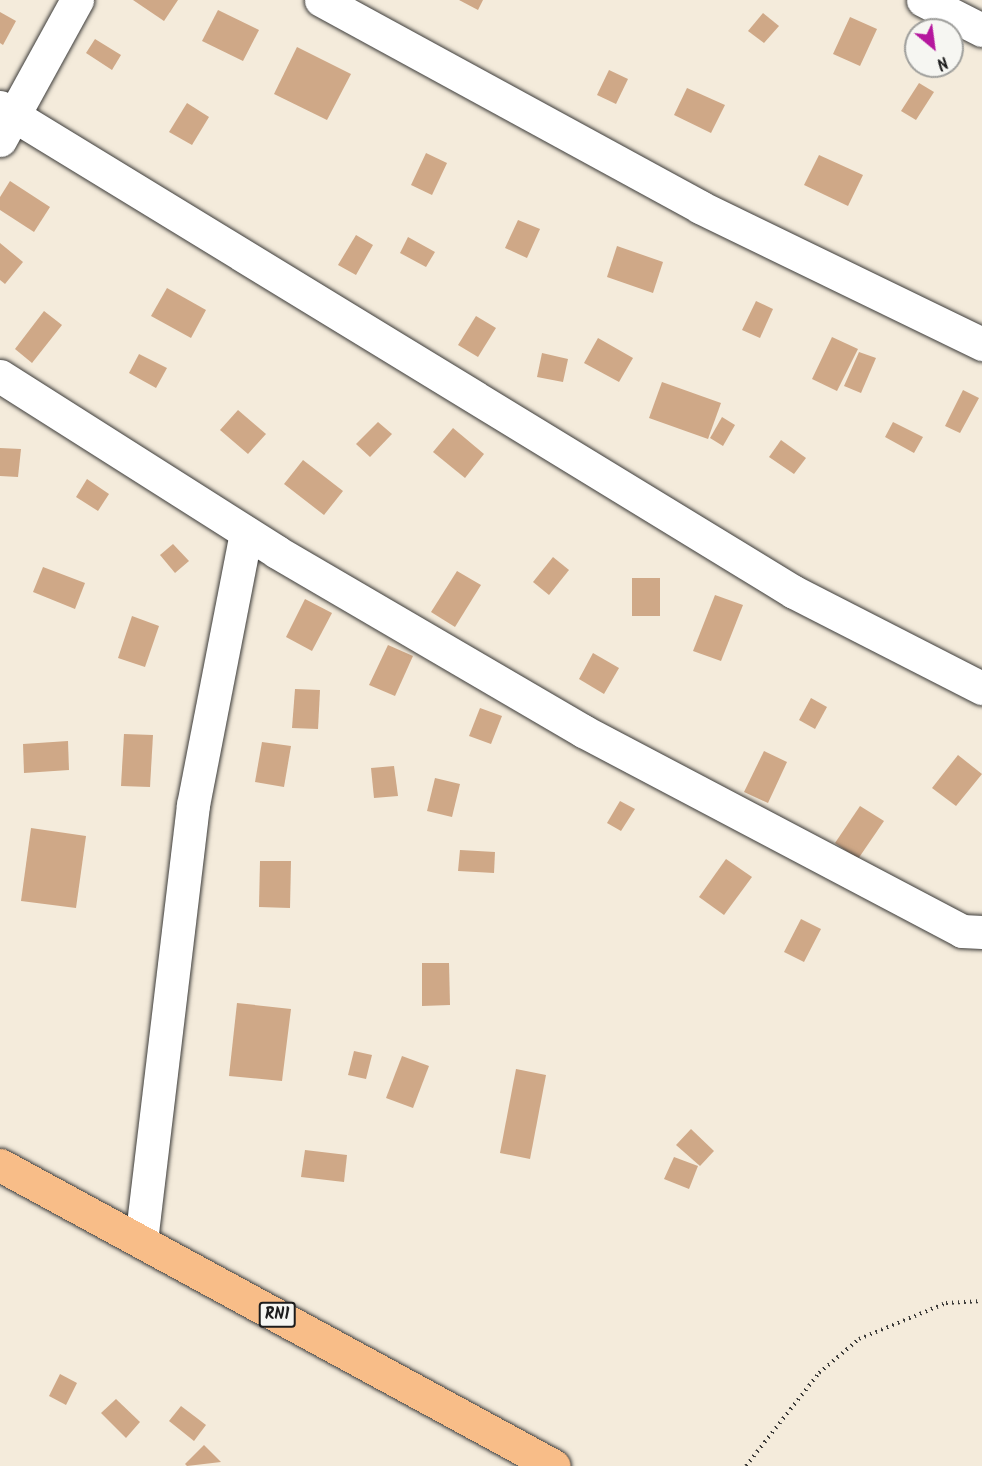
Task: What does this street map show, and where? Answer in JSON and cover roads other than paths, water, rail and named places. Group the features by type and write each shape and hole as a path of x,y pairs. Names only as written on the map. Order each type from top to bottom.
{"highway":[{"name":"RN1","path":"0,1164 554,1466"}],"street":[{"path":"77,0 4,121 794,592 982,688"},
{"path":"321,0 700,207 982,344"},
{"path":"923,0 982,30"},
{"path":"0,376 246,533 583,731 962,931 982,932"},
{"path":"141,1240 193,806 246,533"}]}
